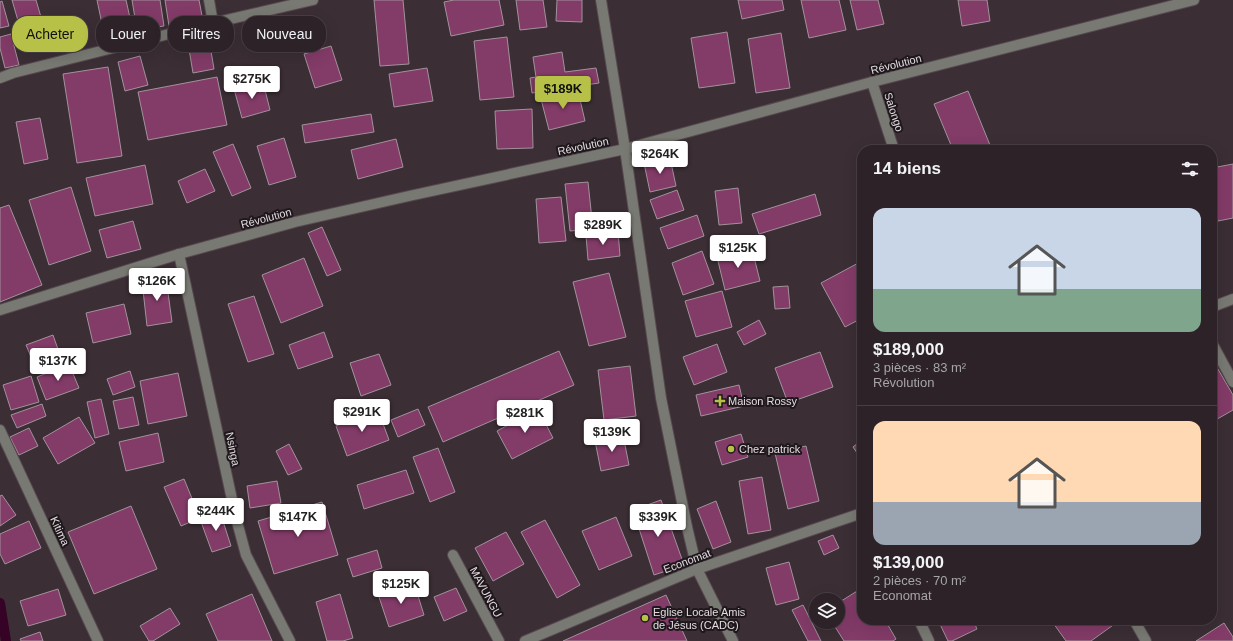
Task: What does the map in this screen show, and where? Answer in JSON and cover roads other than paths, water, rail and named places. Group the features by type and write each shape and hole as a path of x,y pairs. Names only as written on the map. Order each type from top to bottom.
{"street":[{"path":"209,0 212,16"},
{"path":"234,18 313,0"},
{"path":"601,0 625,149 661,398 688,536 697,569 733,641"},
{"name":"Révolution","path":"0,310 179,254 295,222 625,149 872,82 1194,0"},
{"path":"0,78 13,73 168,34"},
{"name":"Salongo","path":"872,82 892,145"},
{"name":"Nsinga","path":"179,254 236,518 246,555 290,641"},
{"path":"1217,305 1233,299"},
{"path":"1217,352 1233,382"},
{"name":"Kitima","path":"0,430 98,641"},
{"name":"Economat","path":"525,641 697,569 857,515"},
{"name":"MAVUNGU","path":"453,555 499,641"},
{"path":"921,625 929,641"},
{"path":"1137,625 1146,641"}],"waterway":[{"path":"0,603 6,641"}],"place":[{"name":"Maison Rossy","path":"720,401"},
{"name":"Chez patrick","path":"731,449"},
{"name":"Eglise Locale Amis de Jésus (CADC)","path":"645,618"}]}
